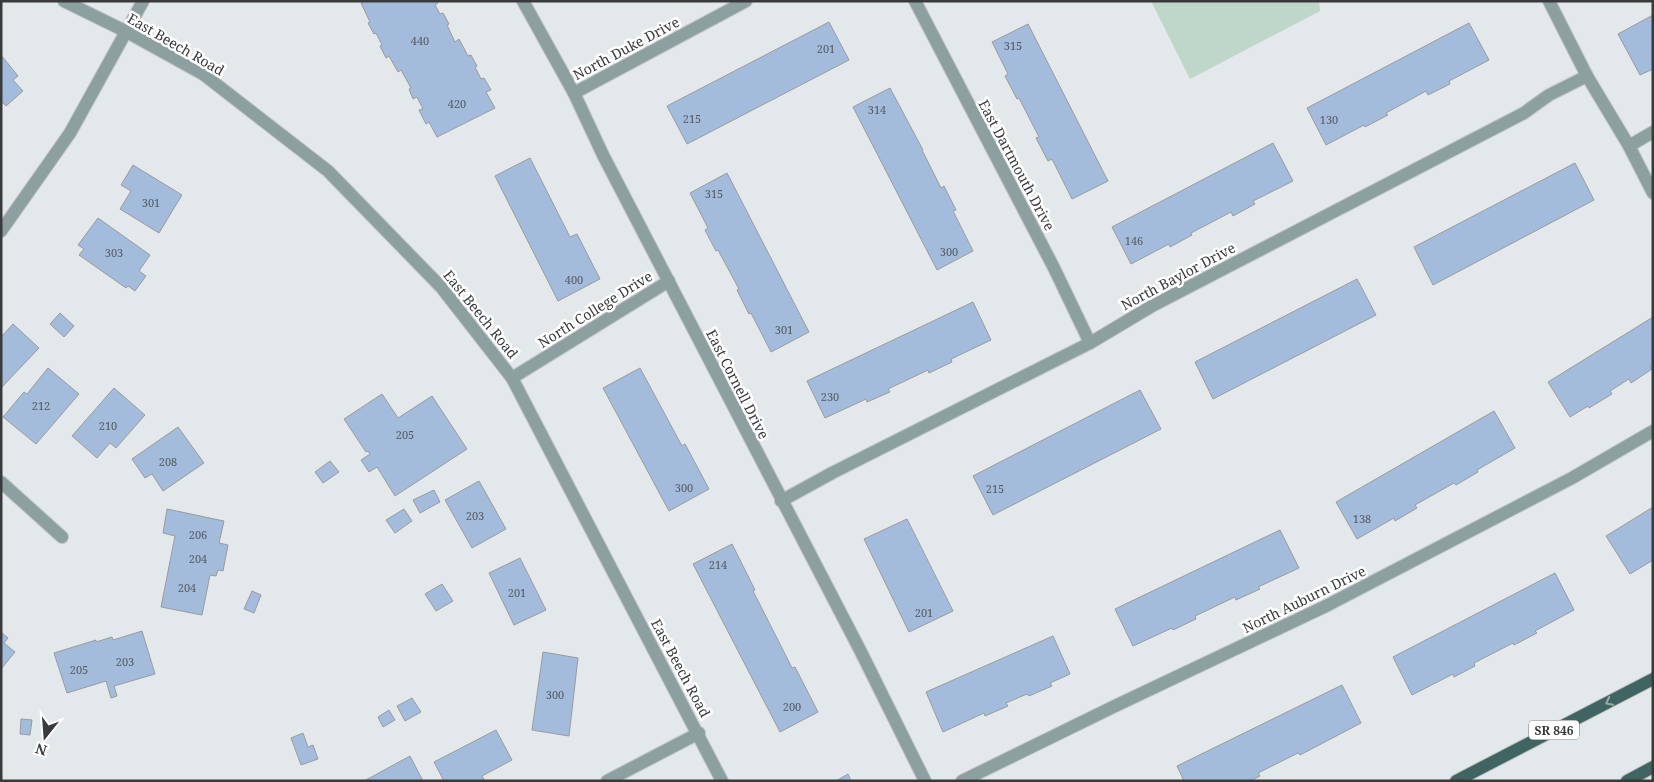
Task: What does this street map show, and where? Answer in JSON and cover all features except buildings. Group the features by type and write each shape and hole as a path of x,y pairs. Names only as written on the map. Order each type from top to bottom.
{"main road":[{"name":"SR 846","path":"1456,781 1653,679"},
{"path":"1626,781 1653,767"}],"street":[{"name":"East Beech Road","path":"64,1 128,32 203,74 328,171 441,286 512,378 722,781"},
{"path":"1,231 70,133 128,32 143,1"},
{"name":"East Cornell Drive","path":"523,1 574,93 603,155 861,652 925,781"},
{"name":"North Duke Drive","path":"574,93 746,1"},
{"name":"East Dartmouth Drive","path":"915,1 1054,268 1090,343"},
{"path":"1549,1 1587,76 1629,146 1653,193"},
{"name":"North Baylor Drive","path":"781,501 832,473 1090,343 1152,306 1524,113 1549,95 1587,76"},
{"path":"1629,146 1653,132"},
{"name":"North College Drive","path":"512,378 669,281"},
{"name":"North Auburn Drive","path":"962,781 1326,606 1572,478 1653,432"},
{"path":"1,482 62,536"},
{"path":"607,781 699,734"}],"green space":[{"path":"1151,1 1319,1 1320,11 1190,79"}]}
